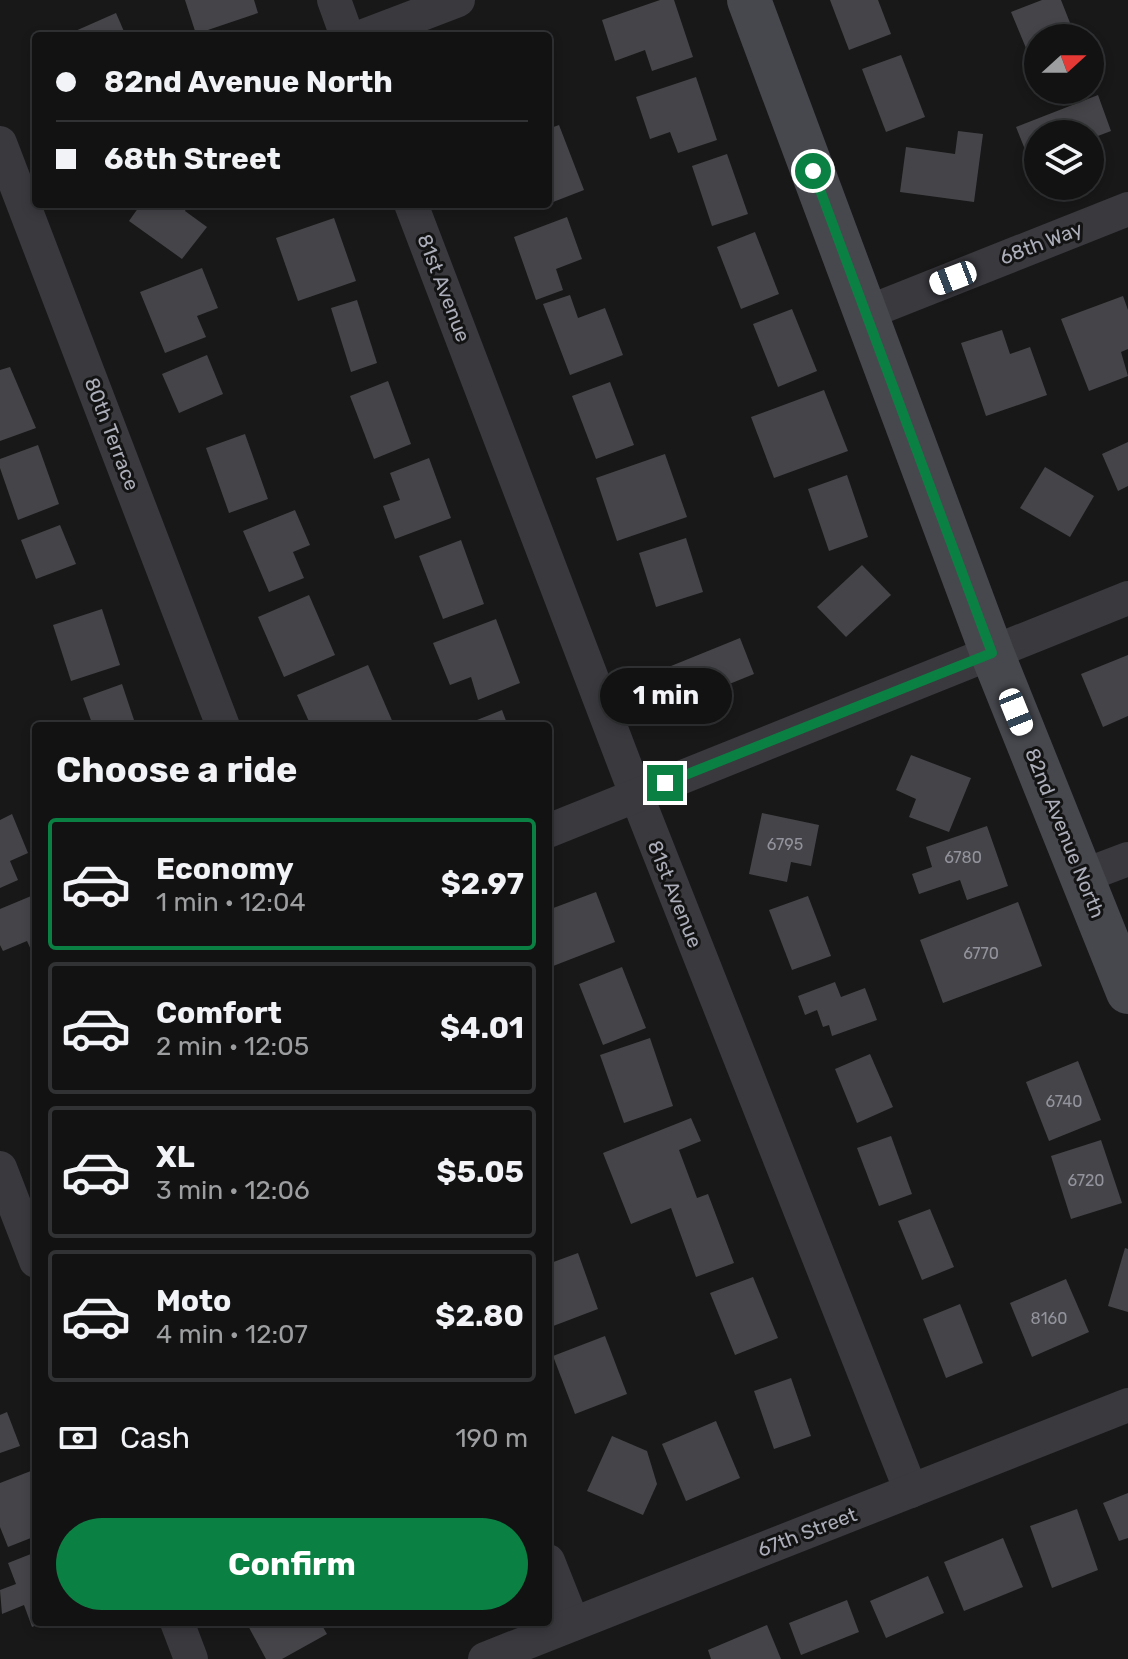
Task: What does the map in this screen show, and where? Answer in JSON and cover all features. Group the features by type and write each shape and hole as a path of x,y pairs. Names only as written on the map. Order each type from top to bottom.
{"street":[{"path":"334,0 346,32"},
{"path":"374,32 458,0"},
{"name":"82nd Avenue North","path":"749,0 992,653 1128,992"},
{"name":"80th Terrace","path":"0,143 25,173 32,193"},
{"name":"80th Terrace","path":"38,208 222,722"},
{"name":"81st Avenue","path":"413,208 636,794 911,1491"},
{"name":"68th Way","path":"866,313 1128,209"},
{"path":"552,829 1128,598"},
{"path":"1083,876 1128,859"},
{"path":"0,1168 32,1251"},
{"name":"67th Street","path":"485,1659 1128,1405"},
{"path":"552,1571 573,1624"},
{"path":"179,1626 191,1659"}],"building":[{"path":"185,0 254,0 258,13 195,32"},
{"path":"660,0 674,0 693,57 652,71 645,50 615,61 602,20"},
{"path":"830,0 878,0 891,34 849,50"},
{"path":"1042,0 1061,0 1070,24 1024,24 1024,43 1011,12"},
{"path":"116,13 124,32 73,32"},
{"path":"901,55 925,117 886,132 862,69"},
{"path":"696,77 717,140 678,153 670,132 650,139 636,97"},
{"path":"1075,104 1101,104 1111,131 1104,134 1104,120 1034,120"},
{"path":"1024,124 1024,147 1016,127"},
{"path":"559,125 584,190 552,202 552,128"},
{"path":"958,131 983,134 974,202 900,192 906,147 955,154"},
{"path":"727,154 748,214 712,226 692,166"},
{"path":"138,208 187,208 185,211 207,227 182,259 129,221"},
{"path":"567,217 582,259 556,269 563,290 536,300 514,237"},
{"path":"334,218 356,281 298,301 276,238"},
{"path":"755,232 779,294 741,309 717,247"},
{"path":"202,268 218,308 197,316 206,337 165,353 140,292"},
{"path":"570,295 578,318 605,308 623,355 570,375 543,304"},
{"path":"1123,296 1128,310 1128,349 1121,352 1128,376 1089,391 1061,319"},
{"path":"357,300 377,363 351,372 331,308"},
{"path":"792,309 817,371 778,387 753,324"},
{"path":"1002,330 1010,354 1030,347 1047,395 986,416 961,343"},
{"path":"207,355 223,394 179,413 162,374"},
{"path":"10,367 36,428 0,441 0,370"},
{"path":"388,381 411,444 374,459 350,396"},
{"path":"610,382 634,445 596,459 572,396"},
{"path":"824,390 848,451 774,478 751,417"},
{"path":"245,434 268,499 229,513 206,448"},
{"path":"1128,442 1128,486 1118,491 1102,454"},
{"path":"38,445 59,504 18,520 0,468 0,459"},
{"path":"665,454 687,517 617,541 596,478"},
{"path":"429,458 451,518 395,539 383,506 400,500 390,473"},
{"path":"1045,467 1094,496 1070,537 1020,508"},
{"path":"847,475 868,537 829,551 808,489"},
{"path":"295,510 310,545 293,552 304,578 269,592 243,531"},
{"path":"60,525 76,564 36,579 21,540"},
{"path":"686,538 703,592 656,607 639,553"},
{"path":"461,540 484,604 443,619 419,556"},
{"path":"862,565 891,595 846,637 817,607"},
{"path":"309,595 335,655 284,677 258,617"},
{"path":"102,609 120,665 71,681 53,625"},
{"path":"496,619 520,683 478,700 471,677 450,685 433,643"},
{"path":"740,638 754,674 685,702 671,666"},
{"path":"1128,655 1128,716 1103,727 1081,674"},
{"path":"368,665 393,722 309,722 297,695"},
{"path":"122,684 135,722 92,722 83,698"},
{"path":"502,710 506,722 472,722"},
{"path":"911,755 971,778 949,832 909,817 916,799 896,790"},
{"path":"762,813 819,825 811,866 791,862 787,882 749,874"},
{"path":"12,814 28,853 10,861 18,880 0,888 0,820"},
{"path":"987,826 1008,886 967,900 960,880 919,894 912,874 932,867 926,847"},
{"path":"596,892 615,942 552,966 552,908"},
{"path":"32,896 32,952 27,941 3,951 0,945 0,909"},
{"path":"808,896 831,956 792,970 769,910"},
{"path":"1018,902 1042,966 943,1003 920,940"},
{"path":"622,967 646,1028 603,1045 579,984"},
{"path":"835,982 841,997 865,988 877,1020 832,1036 829,1025 823,1027 817,1010 805,1015 798,996"},
{"path":"650,1038 673,1106 624,1123 600,1055"},
{"path":"870,1054 893,1107 857,1123 835,1069"},
{"path":"1078,1061 1101,1120 1049,1141 1026,1082"},
{"path":"691,1118 701,1141 679,1150 697,1198 708,1194 734,1263 696,1277 671,1208 631,1224 603,1153"},
{"path":"891,1136 912,1194 879,1206 857,1148"},
{"path":"1101,1140 1122,1203 1071,1219 1051,1156"},
{"path":"930,1209 954,1267 922,1280 898,1221"},
{"path":"1125,1248 1128,1249 1128,1312 1108,1306"},
{"path":"578,1253 598,1309 552,1326 552,1263"},
{"path":"753,1277 778,1338 735,1355 710,1293"},
{"path":"1066,1279 1089,1332 1032,1357 1010,1303"},
{"path":"960,1304 983,1363 946,1378 923,1319"},
{"path":"605,1336 627,1394 575,1414 553,1356"},
{"path":"791,1378 811,1436 774,1449 754,1391"},
{"path":"7,1412 20,1446 0,1453 0,1415"},
{"path":"716,1421 740,1478 686,1501 662,1444"},
{"path":"612,1436 647,1451 657,1484 643,1515 587,1491"},
{"path":"32,1471 32,1538 8,1547 0,1527 0,1483"},
{"path":"1128,1493 1128,1538 1119,1541 1103,1503"},
{"path":"1077,1509 1098,1570 1052,1588 1030,1526"},
{"path":"1003,1538 1023,1587 964,1611 944,1562"},
{"path":"32,1554 32,1627 24,1605 2,1614 0,1590 16,1584 8,1563"},
{"path":"928,1576 944,1613 886,1638 870,1601"},
{"path":"847,1600 859,1632 801,1655 789,1623"},
{"path":"767,1625 781,1659 711,1659 708,1650"},
{"path":"248,1626 322,1626 327,1634 282,1659 266,1659"}],"route":[{"path":"665,783 992,653 813,171"}]}
